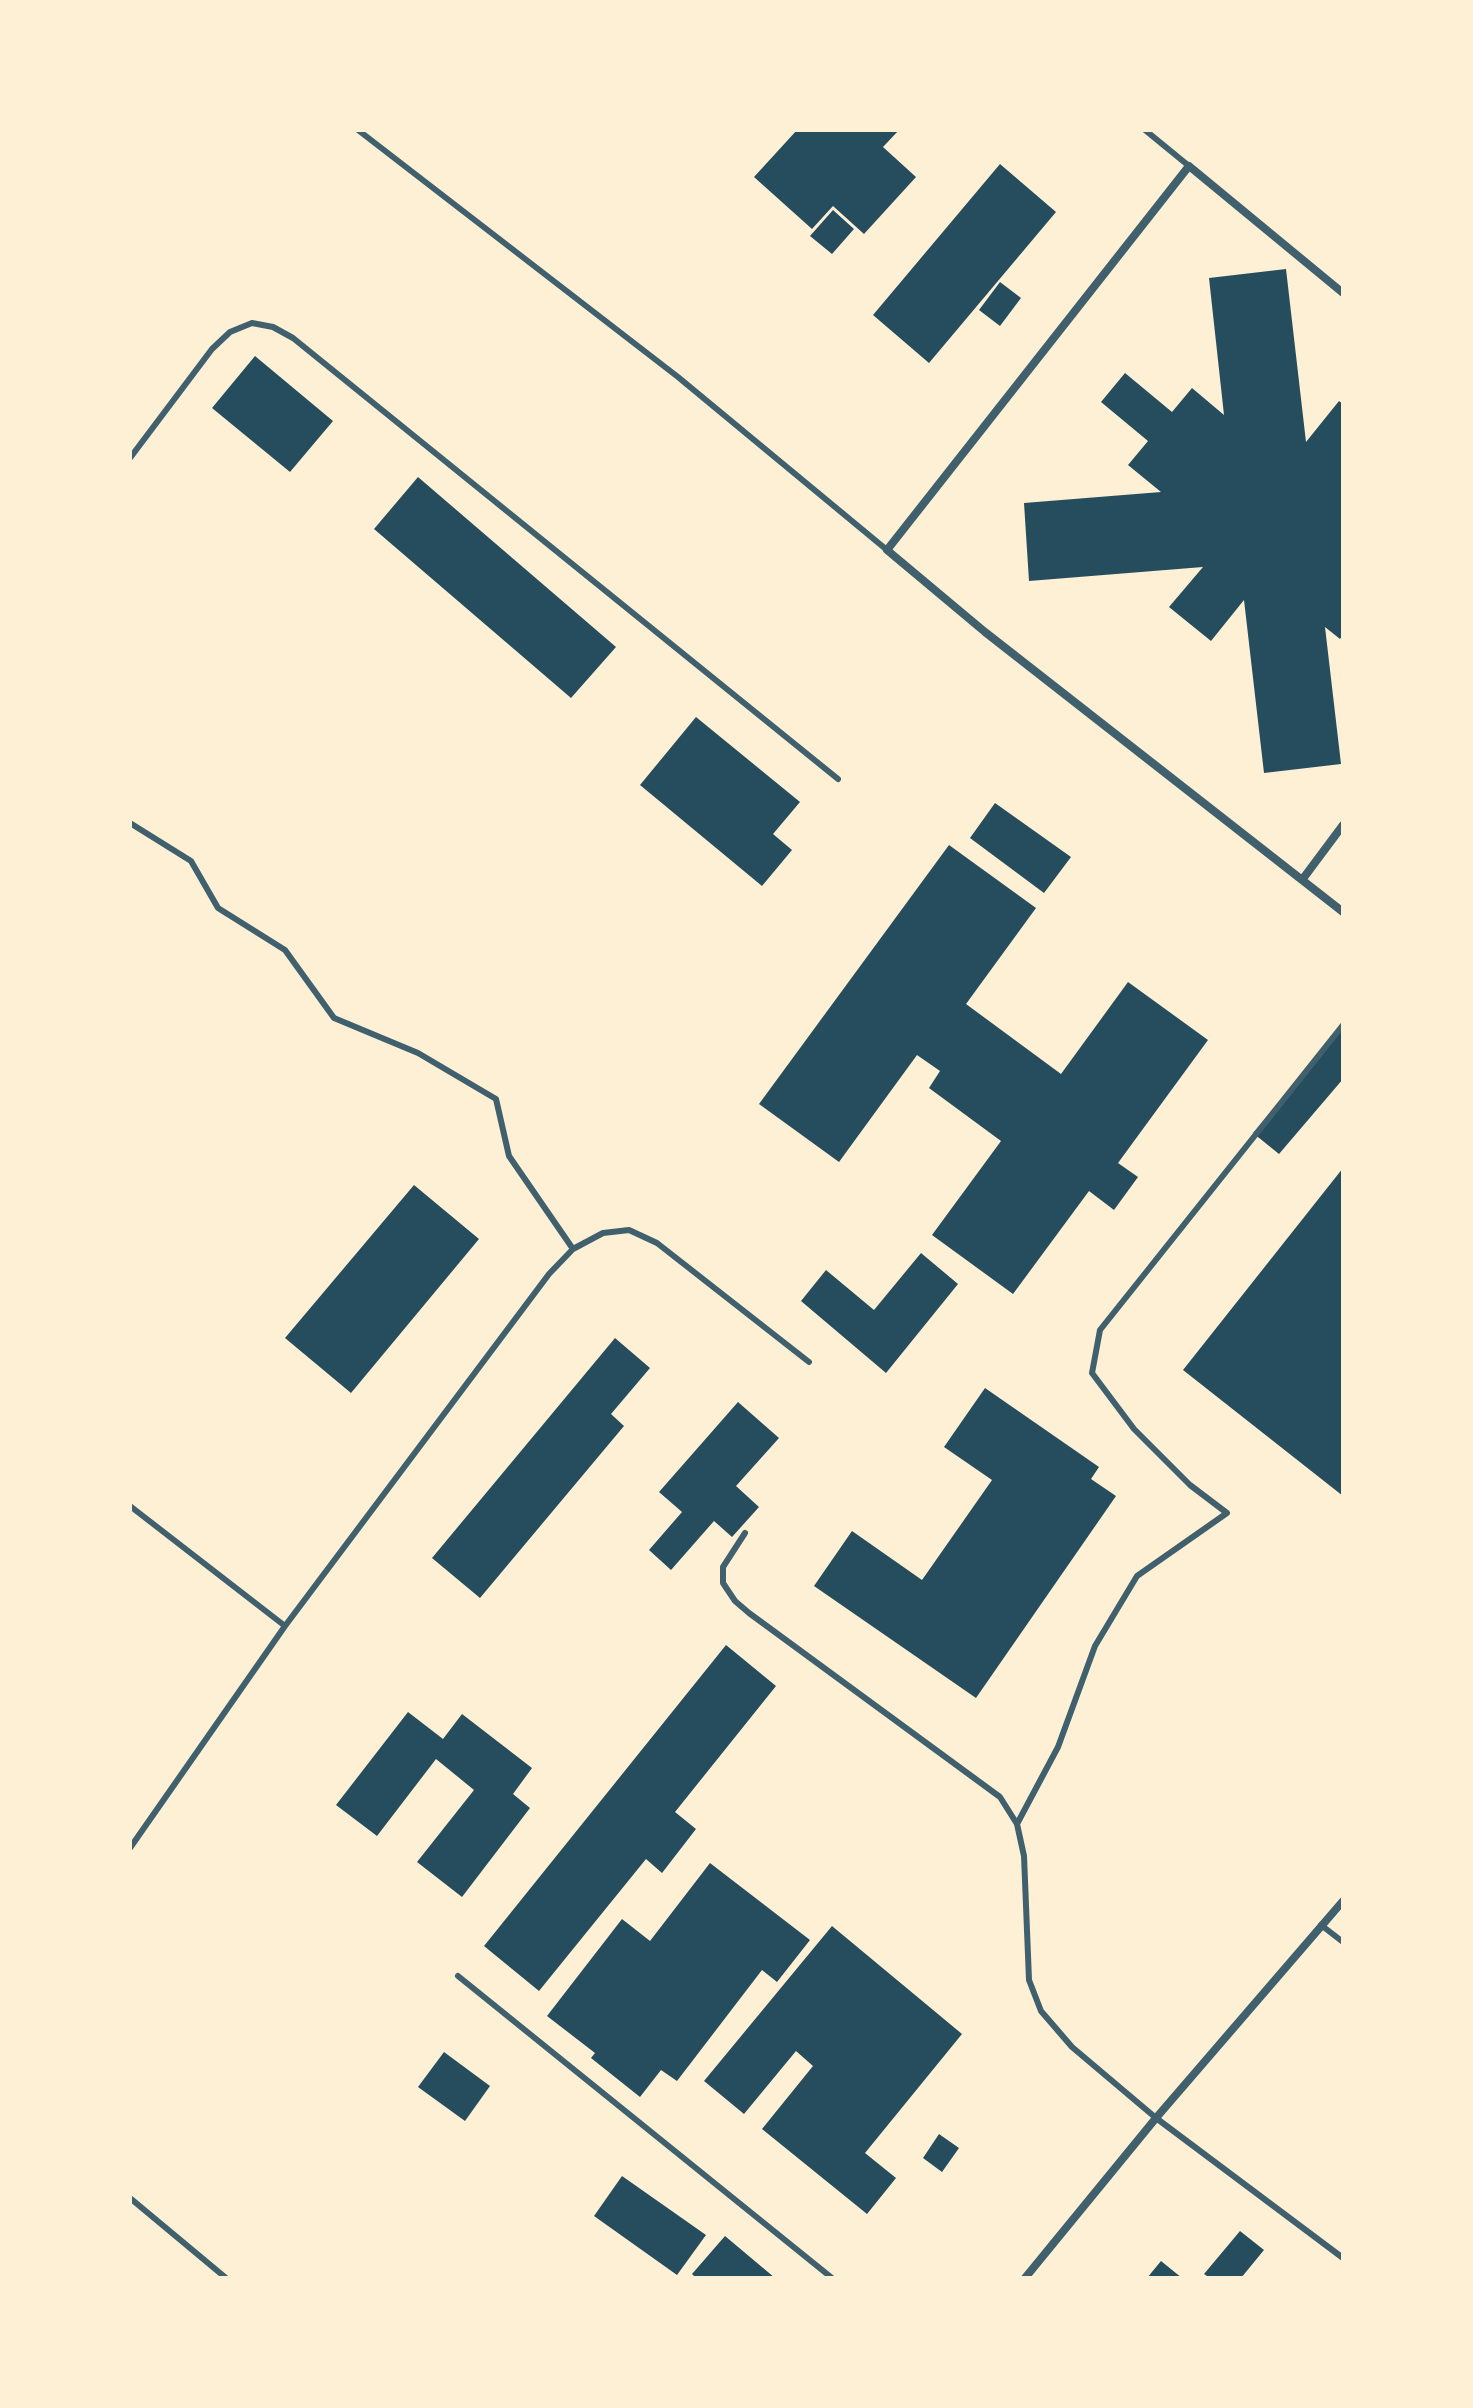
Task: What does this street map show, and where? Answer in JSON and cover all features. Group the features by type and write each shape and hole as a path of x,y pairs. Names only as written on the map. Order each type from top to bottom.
{"street":[{"path":"1343,293 1189,166 887,550 985,632 1343,912"},
{"path":"1302,880 1343,825"},
{"path":"1025,2278 1156,2118 1343,1901"}],"lane":[{"path":"358,130 678,377 887,550"},
{"path":"1145,130 1189,166"},
{"path":"130,458 212,349 230,332 252,323 273,327 293,338 838,779"},
{"path":"130,823 191,861 218,908 285,950 334,1018 418,1053 496,1099 509,1156 573,1249"},
{"path":"1017,1824 1058,1747 1095,1646 1137,1576 1227,1513 1190,1485 1134,1429 1092,1373 1100,1330 1343,1025"},
{"path":"130,1848 285,1626 549,1274 573,1249 603,1233 629,1230 657,1243 809,1362"},
{"path":"130,1506 285,1626"},
{"path":"745,1533 723,1567 723,1583 735,1601 1000,1797 1017,1824 1024,1856 1029,1980 1041,2011 1072,2047 1156,2118 1343,2258"},
{"path":"1321,1925 1343,1942"},
{"path":"458,1976 832,2278"},
{"path":"130,2198 226,2278"}],"building":[{"path":"797,130 899,130 883,147 916,177 864,234 833,206 812,229 754,177"},
{"path":"1000,164 1056,212 929,363 873,315"},
{"path":"833,210 854,229 832,254 810,236"},
{"path":"1286,269 1306,442 1339,401 1343,404 1343,635 1340,639 1325,627 1341,764 1264,773 1244,600 1211,641 1169,607 1203,567 1029,581 1024,503 1161,492 1128,465 1148,441 1101,402 1125,373 1172,412 1192,388 1224,415 1209,278"},
{"path":"1000,282 1021,298 1000,326 979,310"},
{"path":"255,356 333,421 290,472 212,408"},
{"path":"418,477 616,647 571,698 374,529"},
{"path":"696,717 800,802 773,834 792,850 762,886 640,785"},
{"path":"995,803 1071,857 1044,893 970,838"},
{"path":"949,845 1036,908 966,1004 1061,1074 1128,982 1208,1040 1118,1163 1138,1177 1114,1210 1089,1191 1013,1294 932,1235 1001,1141 929,1088 940,1071 917,1055 839,1162 759,1104"},
{"path":"1343,1027 1343,1079 1279,1154 1253,1133"},
{"path":"1343,1168 1343,1496 1183,1370"},
{"path":"414,1185 479,1239 351,1393 285,1338"},
{"path":"921,1253 958,1284 886,1373 801,1301 826,1270 874,1310"},
{"path":"615,1338 650,1368 611,1414 624,1426 480,1598 432,1558"},
{"path":"985,1388 1099,1467 1091,1479 1116,1496 976,1698 814,1586 852,1531 922,1580 992,1480 944,1447"},
{"path":"738,1402 779,1438 736,1486 759,1507 732,1537 714,1521 671,1570 649,1550 682,1512 659,1492"},
{"path":"726,1645 776,1686 675,1812 696,1829 662,1873 646,1859 539,1991 484,1946"},
{"path":"408,1712 443,1739 462,1714 532,1768 513,1794 530,1808 462,1897 417,1862 474,1790 436,1759 377,1836 336,1805"},
{"path":"710,1863 810,1940 777,1982 762,1970 677,2081 661,2070 640,2097 591,2058 595,2053 547,2016 622,1919 650,1941"},
{"path":"832,1926 962,2034 865,2153 896,2178 867,2214 762,2129 813,2066 796,2051 744,2114 704,2081"},
{"path":"444,2052 490,2086 465,2121 418,2087"},
{"path":"939,2134 959,2148 942,2172 923,2158"},
{"path":"622,2176 706,2235 677,2275 594,2216"},
{"path":"1240,2231 1264,2250 1241,2278 1210,2278 1204,2274"},
{"path":"725,2236 775,2278 696,2278 692,2274"},
{"path":"1161,2261 1182,2278 1147,2278"}]}
